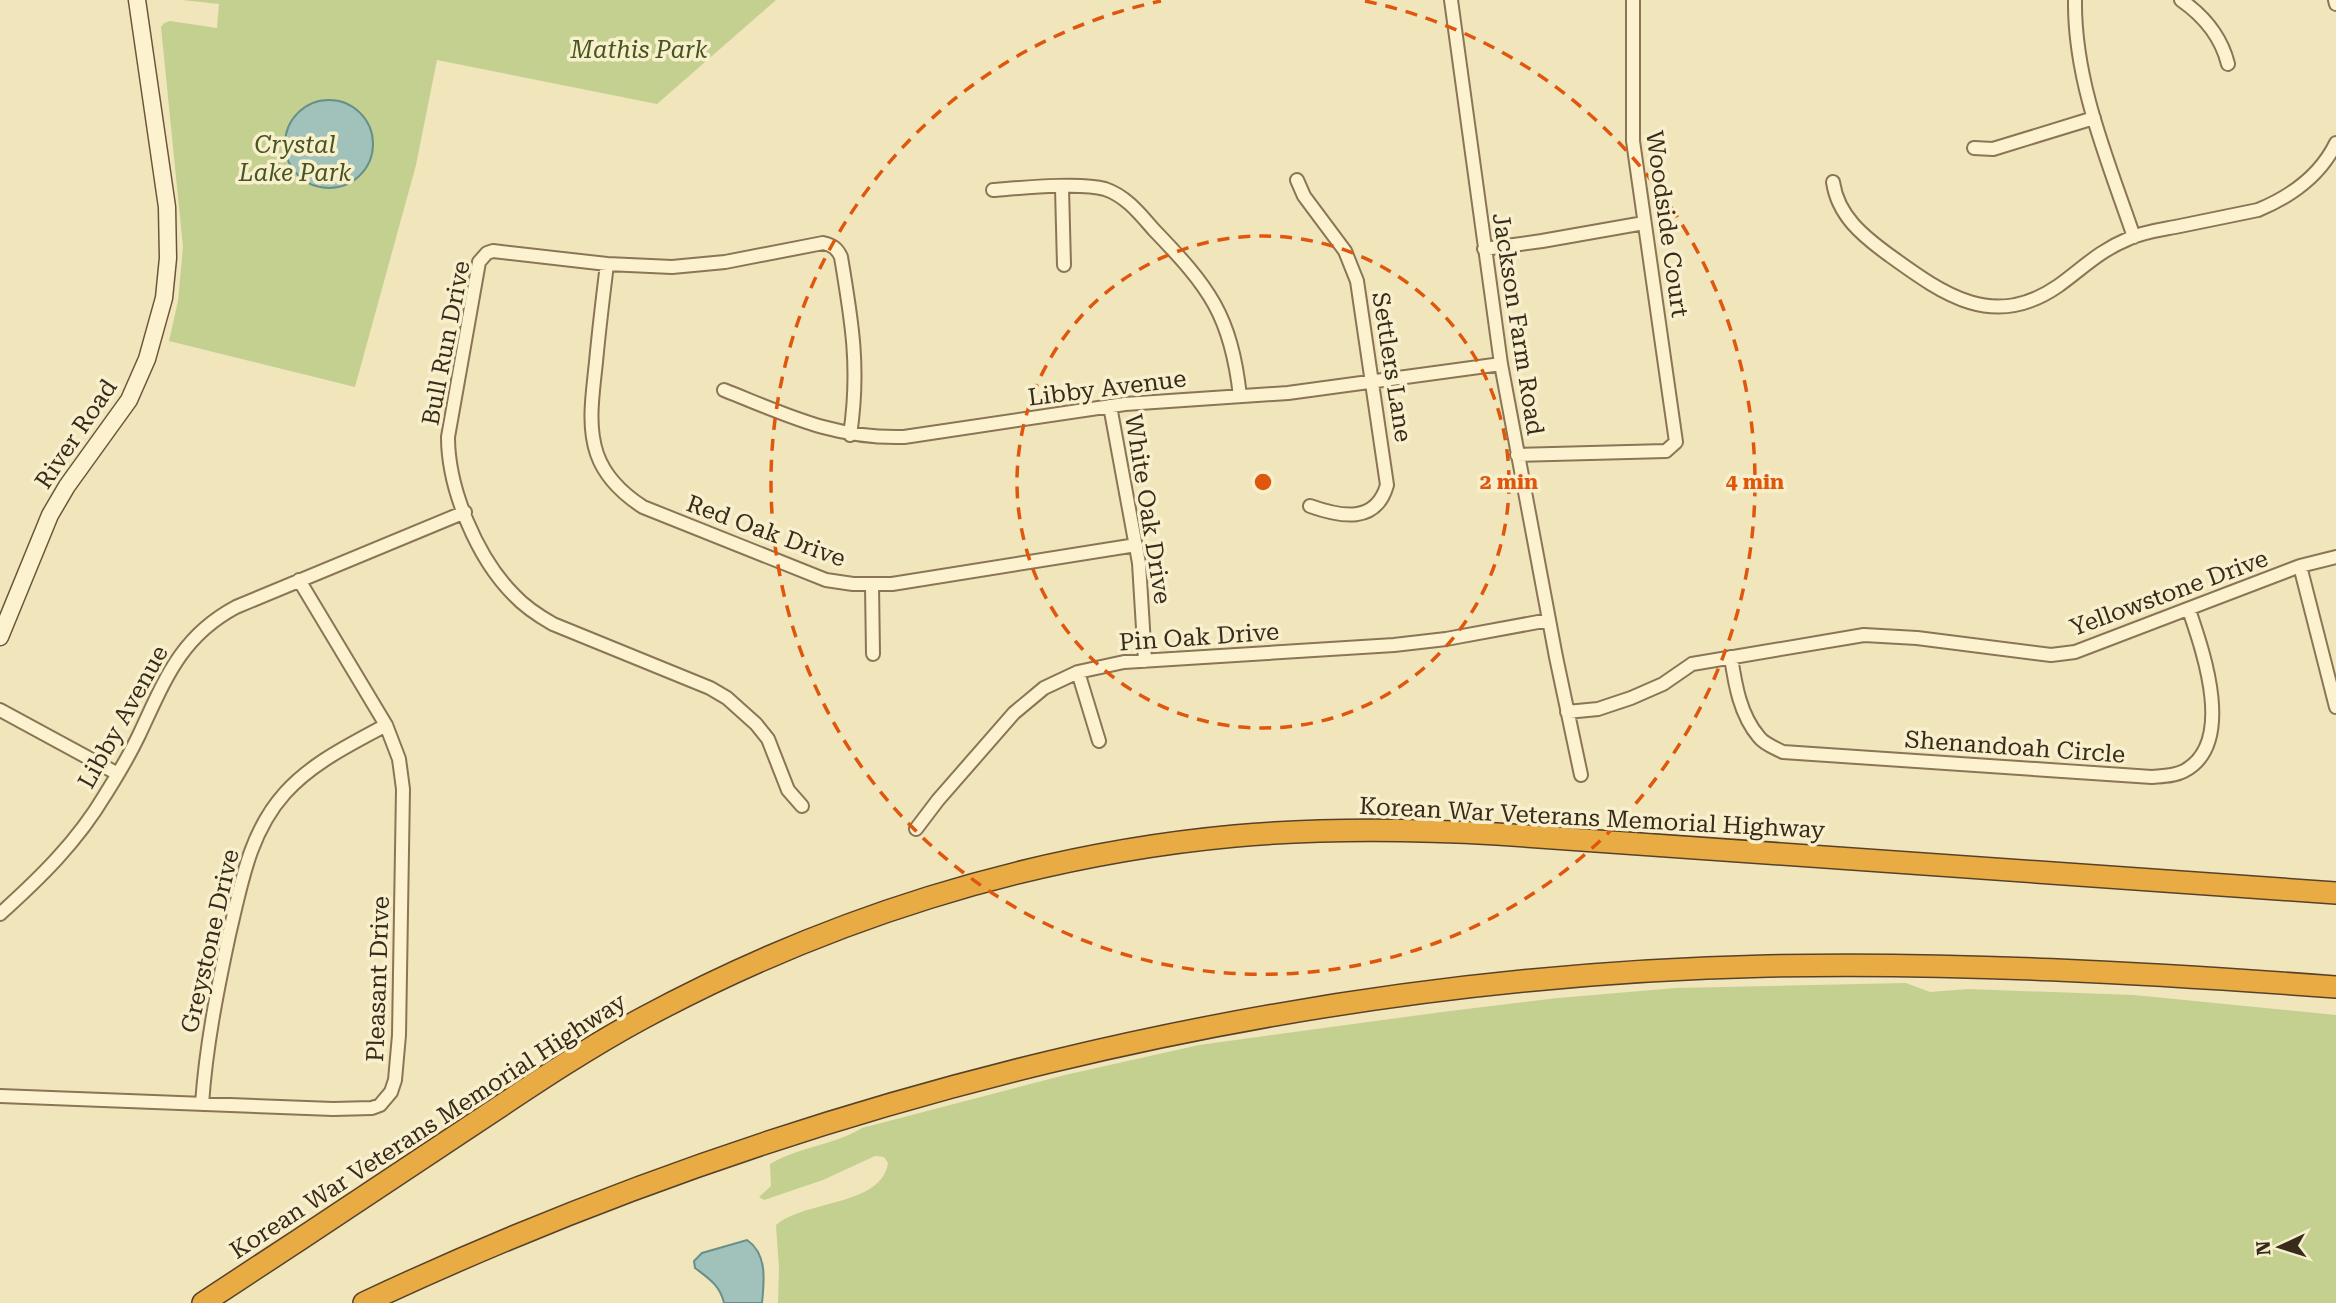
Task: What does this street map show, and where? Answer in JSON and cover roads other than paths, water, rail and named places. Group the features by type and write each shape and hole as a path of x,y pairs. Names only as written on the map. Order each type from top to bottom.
{"highway":[{"name":"Korean War Veterans Memorial Highway","path":"203,1303 583,1052 684,997 765,958 886,911 978,883 1081,859 1235,836 1405,830 1511,835 2336,893"},
{"path":"364,1303 580,1210 759,1146 877,1108 1017,1070 1329,1005 1590,976 1790,966 1992,966 2336,987"}],"street":[{"name":"River Road","path":"1,633 50,515 67,486 130,400 148,359 162,308 168,258 168,220 137,0"},
{"name":"Jackson Farm Road","path":"1451,0 1501,364 1581,775"},
{"name":"Woodside Court","path":"1517,455 1671,449 1675,446 1677,438 1644,223 1632,115 1633,0"},
{"path":"2074,0 2080,59 2094,118 2134,237"},
{"path":"2181,0 2213,30 2228,64"},
{"path":"1973,148 1993,149 2094,118"},
{"path":"1833,182 1846,217 1871,243 1942,292 1959,300 1976,304 2010,305 2032,300 2059,285 2104,251 2134,237 2245,213 2274,203 2315,174 2336,143"},
{"name":"Settlers Lane","path":"1297,180 1304,196 1342,244 1352,264 1357,281 1388,485 1383,498 1371,509 1351,515 1325,512 1310,506"},
{"path":"1062,188 1064,265"},
{"path":"993,190 1102,188 1128,202 1203,283 1227,329 1240,396"},
{"path":"1484,248 1542,242 1644,223"},
{"name":"Bull Run Drive","path":"802,806 788,790 768,739 742,710 710,688 553,624 537,615 501,581 475,537 464,512 451,471 448,437 479,262 487,253 493,251 607,264 673,267 704,265 823,243 833,246 841,257 855,352 855,403 850,435"},
{"name":"Red Oak Drive","path":"607,264 592,419 597,454 611,480 630,499 643,507 680,524 827,580 872,585 1136,545"},
{"name":"Libby Avenue","path":"724,390 799,420 850,435 874,438 934,434 1110,406 1373,383 1501,364"},
{"name":"White Oak Drive","path":"1110,406 1136,545 1145,661"},
{"name":"Libby Avenue","path":"0,914 64,853 85,826 118,774 173,663 211,621 236,607 464,512"},
{"name":"Yellowstone Drive","path":"1567,712 1598,709 1663,684 1692,664 1864,635 1917,638 2051,655 2075,652 2300,566 2336,557"},
{"path":"2300,566 2336,707"},
{"name":"Pleasant Drive","path":"0,1096 332,1109 372,1108 386,1100 391,1092 396,1073 399,1035 404,811 399,760 386,725 299,580"},
{"path":"872,585 873,654"},
{"name":"Shenandoah Circle","path":"1731,657 1735,683 1745,714 1760,739 1783,752 2152,777 2186,770 2202,753 2213,719 2203,654 2189,610"},
{"name":"Pin Oak Drive","path":"916,828 1014,713 1044,688 1078,672 1100,665 1145,661 1394,645 1446,639 1549,620"},
{"path":"1078,672 1099,741"},
{"path":"0,709 118,774"},
{"name":"Greystone Drive","path":"202,1104 210,1027 223,961 242,875 259,831 271,811 299,779 322,761 386,725"}],"water":[{"path":"329,100 346,104 360,113 369,127 373,144 369,161 360,175 346,184 329,188 312,184 298,175 289,161 285,144 289,127 298,113 312,104"},
{"path":"747,1240 754,1246 762,1261 762,1303 724,1303 716,1287 695,1268 694,1261 702,1253"}],"park label":[{"name":"Mathis Park","path":"639,50"},
{"name":"Crystal Lake Park","path":"295,159"}]}
